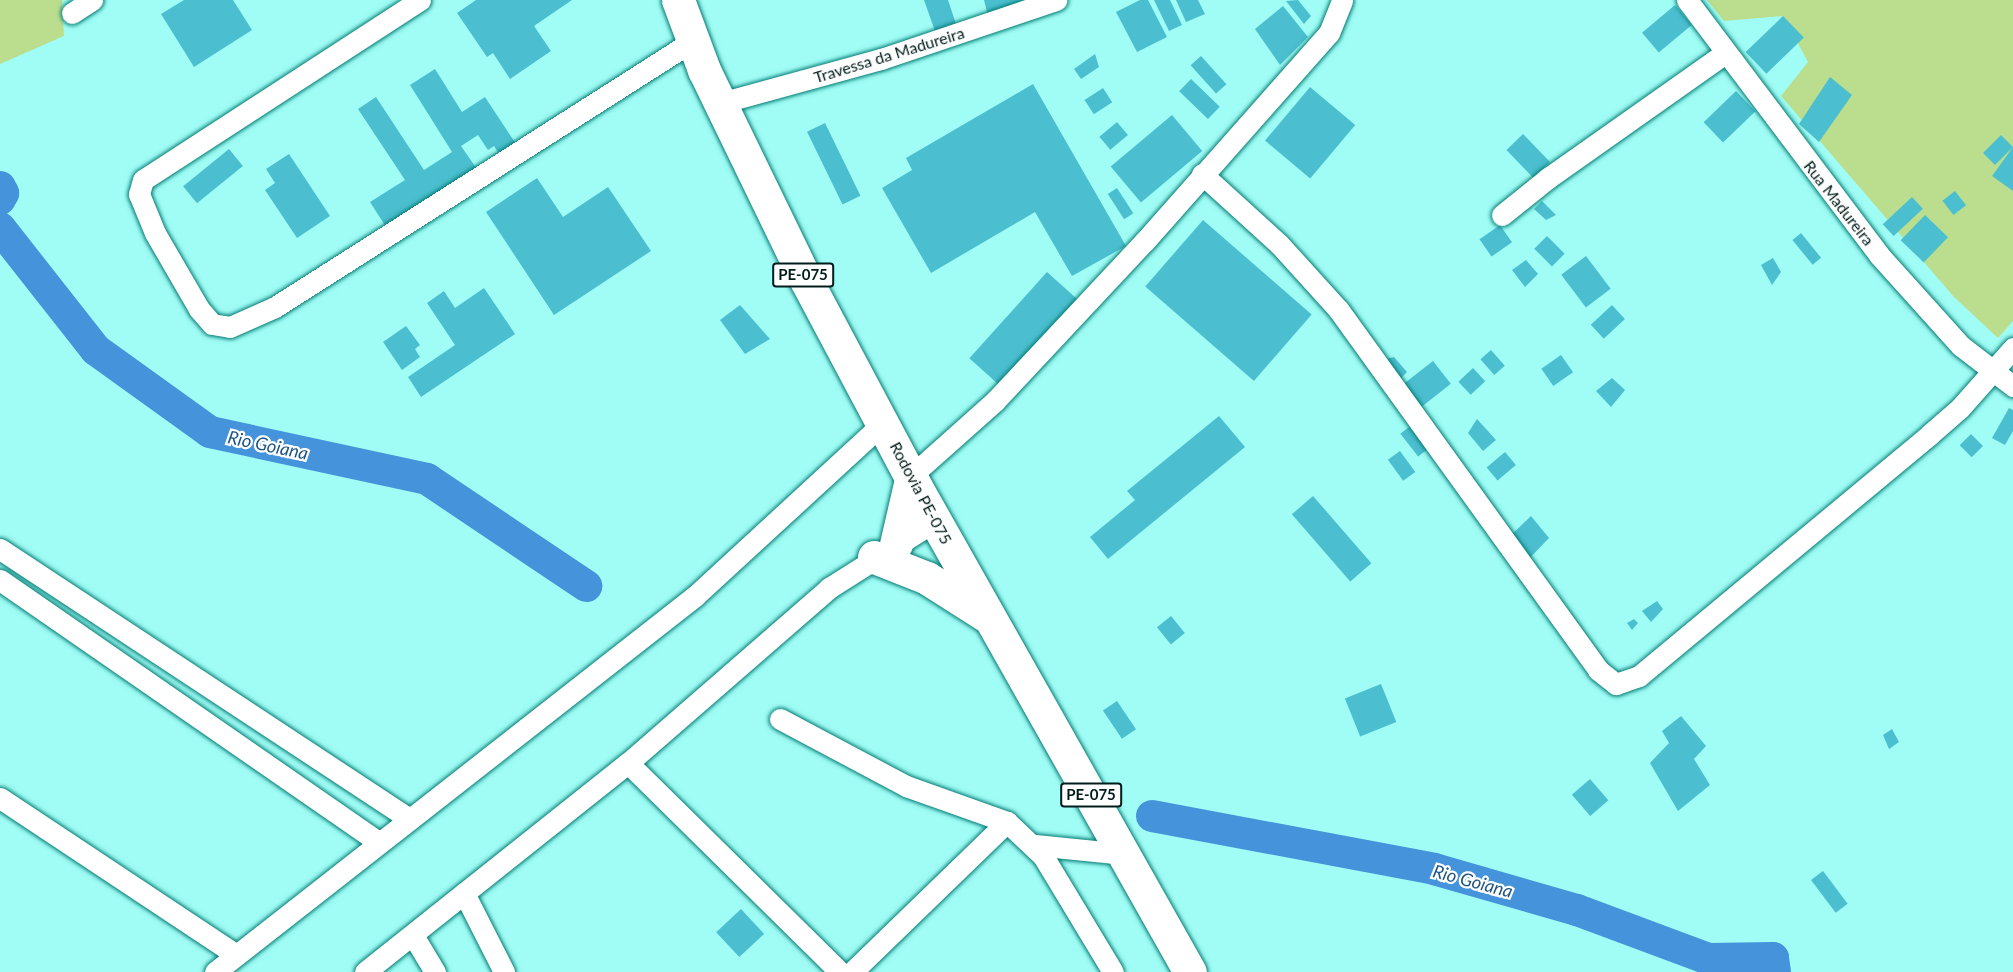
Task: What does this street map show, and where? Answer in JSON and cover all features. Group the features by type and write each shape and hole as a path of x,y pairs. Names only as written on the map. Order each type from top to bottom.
{"main road":[{"name":"Rodovia PE-075","path":"678,0 692,41 720,103 806,280 935,521 1190,972"},
{"path":"912,475 885,550 991,619"}],"street":[{"path":"72,13 92,0"},
{"path":"420,0 143,180 139,194 155,233 199,309 212,324 230,327 275,307 692,41"},
{"name":"Travessa da Madureira","path":"720,103 881,59 1030,5 1056,0"},
{"path":"912,475 1030,365 1329,33 1342,0"},
{"name":"Rua Madureira","path":"1687,0 1879,255 1931,316 1993,372 2013,386"},
{"path":"1502,215 1548,178 1725,53"},
{"path":"1202,174 1279,244 1338,309 1598,670 1611,682 1626,683 1639,676 1953,415 2013,348"},
{"path":"215,972 695,596 883,423"},
{"path":"365,972 414,937 464,893 628,763 829,588 885,550 935,521"},
{"path":"0,549 410,819"},
{"path":"0,580 380,842"},
{"path":"780,719 906,786 1007,822 1035,845 1113,972"},
{"path":"628,763 840,972"},
{"path":"0,798 236,955"},
{"path":"852,972 1007,822"},
{"path":"1035,845 1125,854"},
{"path":"464,893 504,972"},
{"path":"414,937 435,972"}],"green space":[{"path":"0,0 62,0 64,36 0,64"},
{"path":"1707,0 2013,0 2013,321 1998,338 1954,297 1781,96 1808,62 1783,16 1724,21"}],"building":[{"path":"184,0 233,0 252,30 194,67 161,14"},
{"path":"476,0 572,0 534,26 551,51 510,79 493,53 487,57 457,13"},
{"path":"924,0 948,0 957,27 936,34"},
{"path":"984,0 1024,0 988,16"},
{"path":"1140,0 1148,0 1167,37 1137,52 1116,12"},
{"path":"1154,0 1170,0 1182,25 1169,31"},
{"path":"1176,0 1198,0 1205,14 1186,22"},
{"path":"1298,0 1311,16 1304,24 1286,1"},
{"path":"1675,5 1692,25 1659,53 1642,33"},
{"path":"1283,6 1308,37 1280,65 1255,29"},
{"path":"1783,16 1804,38 1766,74 1746,52"},
{"path":"1095,54 1099,67 1081,79 1074,69"},
{"path":"1201,56 1226,84 1216,94 1191,65"},
{"path":"435,69 462,112 485,97 516,144 500,155 494,146 488,150 478,135 461,146 477,169 386,227 370,202 405,180 358,109 376,97 424,170 452,152 410,85"},
{"path":"1830,77 1852,95 1819,142 1799,124"},
{"path":"1191,79 1220,107 1208,119 1179,91"},
{"path":"1033,84 1126,246 1072,276 1035,212 931,273 882,188 912,170 906,158"},
{"path":"1310,87 1355,125 1310,179 1265,141"},
{"path":"1103,88 1112,102 1094,114 1085,100"},
{"path":"1736,91 1755,111 1723,142 1704,122"},
{"path":"1172,115 1202,151 1141,202 1111,166"},
{"path":"1117,122 1128,135 1110,150 1099,137"},
{"path":"825,123 861,196 843,205 807,132"},
{"path":"1523,134 1550,162 1534,178 1506,150"},
{"path":"2001,135 2013,147 1995,165 1983,153"},
{"path":"2013,147 2013,191 1992,176"},
{"path":"229,149 243,166 197,203 183,186"},
{"path":"289,154 330,216 297,238 265,190 275,183 266,169"},
{"path":"537,178 563,217 608,187 651,251 554,315 486,212"},
{"path":"1117,188 1133,213 1124,219 1108,194"},
{"path":"1955,191 1966,205 1953,215 1942,201"},
{"path":"1912,197 1923,209 1894,236 1883,224"},
{"path":"1542,201 1556,215 1546,220 1534,209"},
{"path":"1925,215 1948,237 1924,262 1901,240"},
{"path":"1203,220 1312,314 1254,381 1145,286"},
{"path":"1500,225 1512,242 1492,257 1480,239"},
{"path":"1801,233 1821,258 1813,265 1792,240"},
{"path":"1547,236 1565,254 1552,266 1534,249"},
{"path":"1586,256 1611,289 1586,307 1561,275"},
{"path":"1773,258 1781,272 1772,285 1761,265"},
{"path":"1526,260 1538,274 1525,287 1512,270"},
{"path":"1047,272 1079,301 1001,387 969,358"},
{"path":"484,288 515,334 421,397 408,377 455,345 427,303 444,291 455,308"},
{"path":"740,305 770,339 745,354 720,320"},
{"path":"1612,305 1625,319 1604,339 1591,325"},
{"path":"406,326 420,345 415,349 420,357 402,370 383,342"},
{"path":"1491,350 1505,366 1494,375 1480,359"},
{"path":"1561,355 1573,372 1553,386 1541,369"},
{"path":"1394,357 1407,372 1400,379 1381,360"},
{"path":"1433,361 1451,384 1422,407 1404,384"},
{"path":"1473,368 1485,381 1471,395 1458,382"},
{"path":"1612,378 1625,390 1611,407 1596,391"},
{"path":"2009,408 2013,410 2013,431 2005,445 1992,438"},
{"path":"1219,416 1245,447 1108,559 1090,537 1135,500 1127,491"},
{"path":"1477,419 1496,440 1483,451 1468,433"},
{"path":"1409,427 1427,450 1418,457 1400,434"},
{"path":"1971,434 1983,446 1972,457 1960,445"},
{"path":"1400,451 1415,472 1403,481 1388,460"},
{"path":"1505,452 1516,465 1498,480 1487,467"},
{"path":"1313,496 1371,563 1350,582 1292,514"},
{"path":"1531,516 1549,538 1524,564 1507,539"},
{"path":"1657,601 1663,609 1651,622 1642,611"},
{"path":"1171,616 1185,633 1171,644 1157,627"},
{"path":"1634,619 1638,623 1632,630 1627,623"},
{"path":"1381,684 1396,722 1360,737 1345,699"},
{"path":"1117,701 1136,729 1122,739 1103,711"},
{"path":"1681,716 1706,746 1694,759 1710,785 1678,811 1650,763 1669,743 1662,731"},
{"path":"1892,729 1899,742 1889,749 1883,735"},
{"path":"1590,779 1608,800 1590,816 1572,795"},
{"path":"1823,871 1848,904 1836,913 1811,880"},
{"path":"741,909 764,934 739,957 716,932"}],"waterway":[{"name":"Rio Goiana","path":"0,187 3,193 0,199"},
{"name":"Rio Goiana","path":"0,228 96,350 210,432 427,479 586,586"},
{"name":"Rio Goiana","path":"1152,816 1434,869 1577,910 1709,959 1773,958 1775,972"}]}
